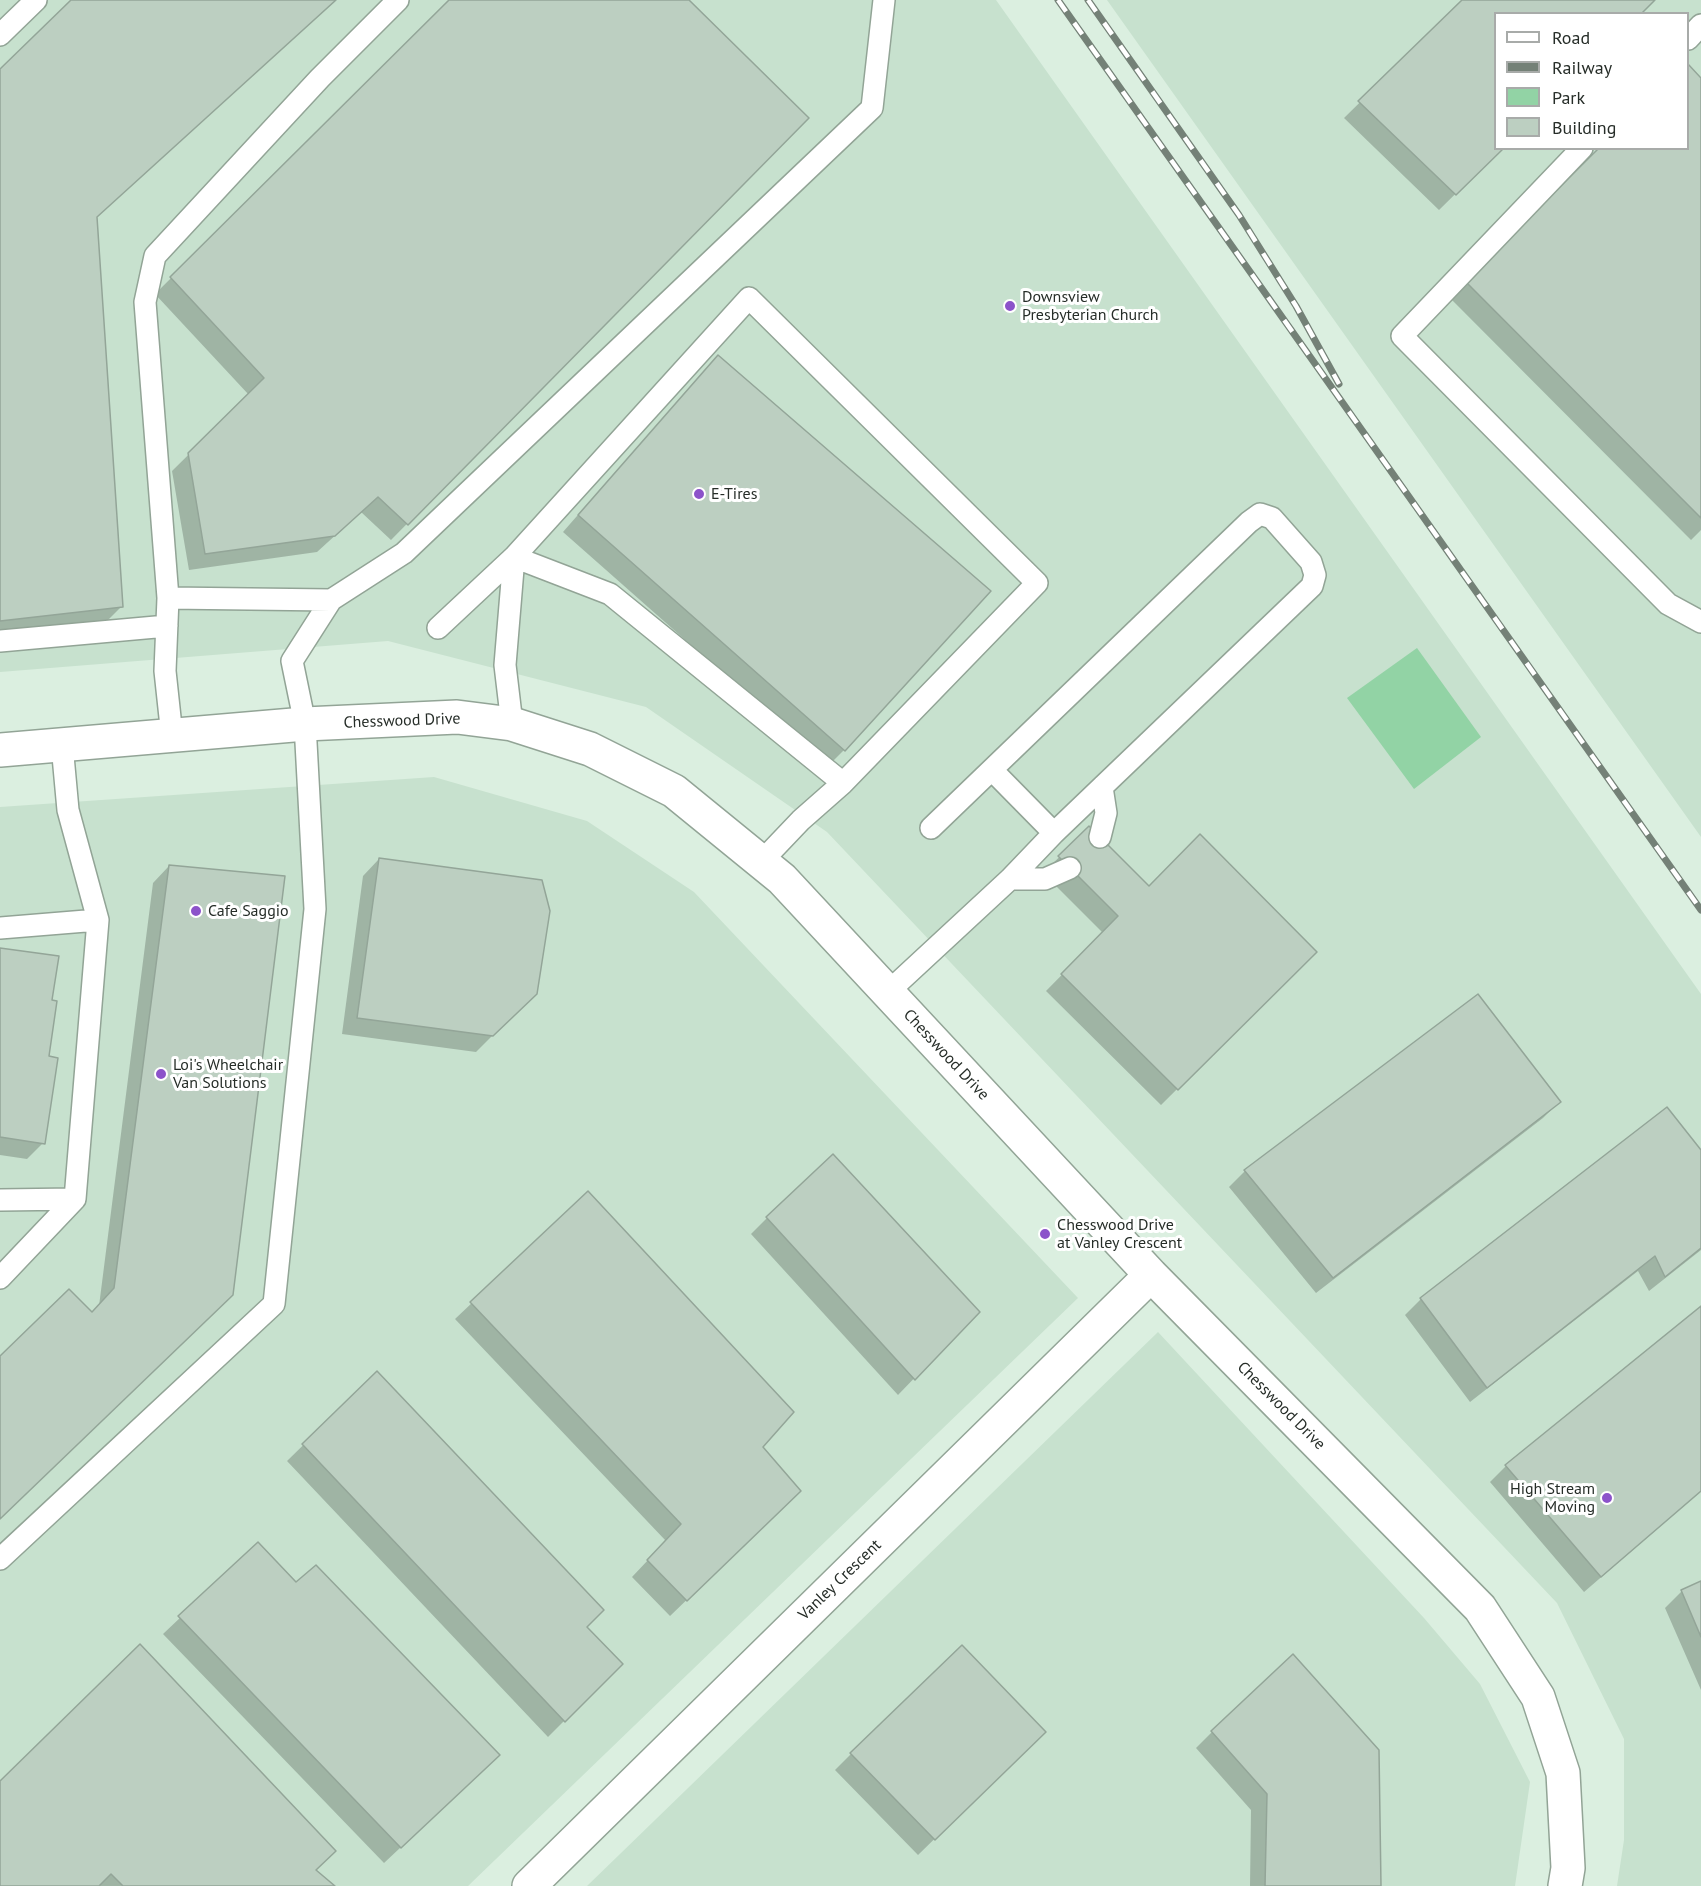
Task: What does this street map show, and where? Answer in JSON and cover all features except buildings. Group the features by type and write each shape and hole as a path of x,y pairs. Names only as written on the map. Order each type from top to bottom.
{"street":[{"name":"Chesswood Drive","path":"0,750 305,724 457,717 512,724 590,749 674,790 782,879 1151,1275 1480,1608 1538,1697 1563,1773 1568,1868 1565,1886"},
{"name":"Vanley Crescent","path":"529,1886 1151,1275"}],"lane":[{"path":"0,35 36,0"},
{"path":"172,736 165,671 168,598 145,302 155,256 320,78 398,0"},
{"path":"0,1559 274,1304 315,909 305,724 292,661 331,600 404,553 872,108 884,0"},
{"path":"1689,38 1701,25"},
{"path":"1580,150 1402,336 1668,604 1701,622"},
{"path":"438,628 514,557 749,298 1037,583 843,783 801,820 761,862"},
{"path":"888,992 1010,879 1054,833 1312,586 1315,575 1311,562 1272,518 1260,514 1249,522 931,828"},
{"path":"512,724 505,665 514,557"},
{"path":"514,557 610,594 843,783"},
{"path":"168,598 331,600"},
{"path":"0,641 167,626"},
{"path":"0,1278 75,1199 98,920 68,810 62,745"},
{"path":"992,770 1054,833"},
{"path":"1100,837 1106,813 1102,787"},
{"path":"1010,879 1045,879 1070,868"},
{"path":"0,928 98,920"},
{"path":"0,1200 75,1199"}],"shaded area":[{"path":"0,0 996,0 1701,994 1701,1886 1617,1886 1624,1840 1624,1739 1557,1603 827,832 646,707 388,641 0,672"},
{"path":"1107,0 1701,0 1701,837"},
{"path":"434,777 587,821 694,892 1078,1298 468,1886 0,1886 0,807"},
{"path":"1158,1332 1424,1618 1480,1684 1530,1782 1515,1886 587,1886"}],"green space":[{"path":"1417,648 1481,737 1414,789 1347,698"}],"railway":[{"path":"1058,0 1701,910"},
{"path":"1088,0 1239,215 1296,306 1339,384"}],"place":[{"name":"Downsview Presbyterian Church","path":"1010,306"},
{"name":"E-Tires","path":"699,494"},
{"name":"Cafe Saggio","path":"196,911"},
{"name":"Loi's Wheelchair Van Solutions","path":"161,1074"},
{"name":"Chesswood Drive at Vanley Crescent","path":"1045,1234"},
{"name":"High Stream Moving","path":"1607,1498"}]}
